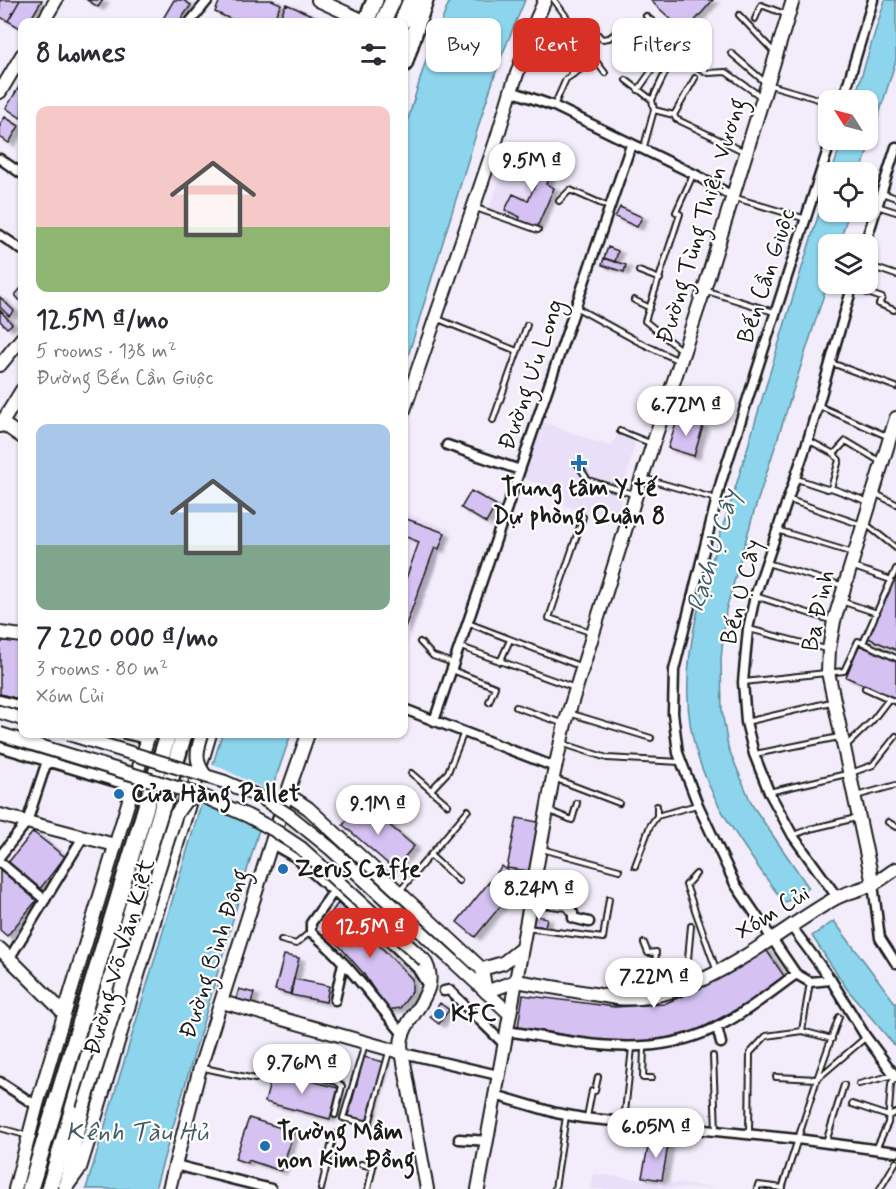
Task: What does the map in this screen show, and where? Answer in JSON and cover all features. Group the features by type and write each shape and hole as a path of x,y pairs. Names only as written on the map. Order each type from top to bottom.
{"highway":[{"path":"368,18 375,0"},
{"path":"385,18 393,0"},
{"path":"404,18 411,0"},
{"path":"408,52 425,0"},
{"name":"Đường Võ Văn Kiệt","path":"30,1189 46,1130 167,738"},
{"name":"Đường Võ Văn Kiệt","path":"49,1189 183,738"}],"main road":[{"path":"45,18 56,0"},
{"path":"318,0 357,18"},
{"path":"408,398 511,91 545,0"},
{"name":"Đường Tùng Thiện Vương","path":"478,1189 554,772 567,718 794,0"},
{"path":"0,92 18,67"},
{"path":"0,365 18,343"},
{"path":"18,396 0,423 18,434"},
{"name":"Ba Đình","path":"873,884 828,672 828,649 844,586 896,418"},
{"path":"0,633 18,635"},
{"path":"0,712 18,718"},
{"path":"0,734 200,795 248,816 301,848 424,960 430,972 429,987 421,1006 403,1034 403,1053 428,1189"},
{"path":"82,738 205,775 251,792 298,822 331,849 510,1014"},
{"name":"Đường Võ Văn Kiệt","path":"15,1189 64,1013 147,738"},
{"path":"201,738 197,757 205,775"},
{"name":"Đường Võ Văn Kiệt","path":"64,1189 80,1168 90,1139 209,738"},
{"name":"Đường Bình Đông","path":"169,1189 200,1068 307,738"},
{"path":"287,794 308,808 482,969 486,992"},
{"path":"64,1189 83,1109 176,814 186,800 200,795"},
{"path":"0,815 115,845"},
{"name":"Xóm Củi","path":"486,992 516,981 624,999 660,996 692,985 717,972 837,897 873,884 896,869"},
{"path":"482,969 503,963 522,948"},
{"path":"0,949 64,1013"},
{"path":"222,1002 403,1053"}],"street":[{"path":"193,18 207,0"},
{"path":"846,90 873,0"},
{"path":"511,91 554,106 694,174 732,196"},
{"name":"Đường Ưu Long","path":"434,721 631,145"},
{"path":"878,203 896,147"},
{"name":"Bến Cần Giuộc","path":"796,975 735,884 698,805 678,753 673,713 675,670 716,499 828,150"},
{"path":"0,159 18,171"},
{"path":"0,236 18,247"},
{"name":"Bến Ụ Cây","path":"837,897 793,836 769,792 754,754 746,722 743,682 748,629 755,596 793,478 808,440 850,294"},
{"path":"447,445 520,470"},
{"path":"0,700 18,705"},
{"path":"408,711 464,732 554,772"},
{"path":"0,747 132,787"},
{"path":"0,856 27,822 47,761"},
{"path":"9,959 83,837"},
{"path":"272,844 295,857 334,891 417,968 429,987"},
{"path":"0,862 45,900"},
{"path":"873,884 880,938 896,963"},
{"path":"571,890 568,908 573,913 574,920 589,922"},
{"path":"334,891 311,922 311,932 324,942 343,963 403,1034"},
{"path":"794,924 866,1037 895,1076"},
{"path":"335,1000 343,963"},
{"path":"507,1031 587,1044 644,1047 685,1039 717,1027 734,1018 796,975 810,981 831,980"},
{"path":"444,991 449,990 504,1044"},
{"path":"717,1027 721,1043"},
{"path":"403,1053 498,1075"},
{"path":"0,1082 37,1107"},
{"path":"495,1095 566,1115 587,1118 797,1139 896,1152"},
{"path":"459,1139 488,1141"},
{"path":"175,1165 271,1189"}],"lane":[{"path":"554,0 567,18"},
{"path":"755,19 761,5 788,16"},
{"path":"739,15 776,55"},
{"path":"731,53 767,84 818,99"},
{"path":"600,66 605,73"},
{"path":"554,106 566,80 577,72"},
{"path":"638,90 651,72"},
{"path":"643,150 654,110 652,100 666,72"},
{"path":"706,72 726,72 763,98"},
{"path":"674,115 695,78"},
{"path":"626,80 652,100"},
{"path":"654,110 674,115 676,119 746,153"},
{"path":"681,356 645,321 680,214 676,212 694,174"},
{"path":"559,201 570,190 610,208"},
{"path":"882,192 896,198"},
{"path":"732,196 806,219"},
{"path":"878,206 896,212"},
{"path":"474,207 538,230"},
{"path":"878,269 896,275"},
{"path":"639,271 660,279"},
{"path":"704,290 776,313"},
{"path":"873,294 882,298 879,304 894,310"},
{"path":"634,300 650,308"},
{"path":"576,307 637,341 681,356"},
{"path":"434,318 517,351"},
{"path":"493,420 527,325"},
{"path":"829,362 896,387"},
{"path":"818,406 890,437"},
{"path":"620,431 653,444"},
{"path":"808,440 834,454 839,460 831,488"},
{"path":"834,454 846,441 882,462"},
{"path":"577,463 588,480 636,495"},
{"path":"642,478 716,499"},
{"path":"793,478 827,489 831,488 896,504"},
{"path":"787,499 864,524 896,548"},
{"path":"583,517 549,618 593,633"},
{"path":"777,530 852,559 891,580"},
{"path":"766,563 844,586"},
{"path":"863,643 896,569"},
{"path":"755,596 834,621"},
{"path":"840,600 877,613"},
{"path":"468,623 582,668"},
{"path":"748,629 828,649"},
{"path":"500,662 510,640"},
{"path":"743,682 844,671 858,641 896,658"},
{"path":"420,642 433,656 495,687 489,702"},
{"path":"460,646 576,688"},
{"path":"865,688 896,702"},
{"path":"754,754 844,742 872,721 888,699"},
{"path":"746,722 835,701"},
{"path":"516,707 651,738"},
{"path":"431,790 448,772 464,732"},
{"path":"769,792 851,773 873,765 896,736"},
{"path":"561,742 607,758 682,763"},
{"path":"554,772 619,803"},
{"path":"411,773 448,805"},
{"path":"856,796 896,785"},
{"path":"547,810 572,820 577,803"},
{"path":"657,816 698,805"},
{"path":"635,866 650,826 657,816 657,806"},
{"path":"399,892 468,810"},
{"path":"793,836 810,829 860,817"},
{"path":"888,822 896,827"},
{"path":"540,848 619,870"},
{"path":"430,855 459,881"},
{"path":"696,874 686,885 717,972"},
{"path":"526,928 603,938 609,899"},
{"path":"530,903 568,908"},
{"path":"281,940 296,944 311,932"},
{"path":"644,943 648,953 656,952 655,968 660,996"},
{"path":"689,947 688,959 692,985"},
{"path":"802,1031 810,981"},
{"path":"758,1189 758,1185 782,1189 839,1017"},
{"path":"749,1134 750,1053 766,1036 802,1031 832,1039"},
{"path":"776,1077 817,1078 866,1037"},
{"path":"365,1044 343,1118 369,1124 390,1049"},
{"path":"644,1047 643,1078 652,1078"},
{"path":"624,1122 632,1048"},
{"path":"712,1056 716,1131"},
{"path":"200,1068 255,1079 267,1068 275,1065 337,1082 342,1086 334,1115"},
{"path":"859,1084 895,1076"},
{"path":"876,1150 888,1123 891,1084 895,1076"},
{"path":"587,1118 592,1091 596,1091 598,1077"},
{"path":"826,1143 844,1085"},
{"path":"852,1104 888,1116 896,1113"},
{"path":"555,1189 566,1115"},
{"path":"0,1128 29,1136"},
{"path":"321,1189 334,1134"},
{"path":"880,1189 896,1162"},
{"path":"361,1164 373,1167 368,1189"}],"shaded area":[{"path":"511,149 557,169 555,189 538,229 489,210"},
{"name":"Trung tâm Y tế Dự phòng Quận 8","path":"542,422 611,447 618,434 636,437 615,524 564,505 564,499 541,492 543,485 522,478"},
{"path":"408,514 451,530 408,643"},
{"path":"594,1174 716,1188 591,1189"}],"water":[{"path":"450,0 525,0 518,18 513,18 513,29 501,58 501,18 443,18"},
{"path":"885,0 896,0 896,60 878,118 878,90 857,90"},
{"path":"426,60 426,72 496,72 408,356 408,119"},
{"path":"839,150 868,150 864,162 835,162"},
{"name":"Rạch Ụ Cây","path":"818,217 818,222 846,222 842,234 818,234 818,294 824,294 753,515 726,610 721,659 722,711 728,747 752,805 809,888 784,903 726,818 703,772 690,723 688,692 689,660 701,598"},
{"name":"Kênh Tàu Hủ","path":"221,738 290,738 264,812 155,1189 86,1189"},
{"path":"834,921 896,1004 896,1047 847,989 812,936"}],"pier":[{"path":"211,763 273,793 262,832 199,801"}],"building":[{"path":"0,0 20,0 8,21 0,17"},
{"path":"20,0 42,0 31,18 18,18 18,27 8,21"},
{"path":"87,0 103,0 98,7"},
{"path":"174,0 183,0 191,5 182,18 163,18"},
{"path":"220,0 272,0 281,4 274,18 228,18 215,12"},
{"path":"713,0 697,18 670,18 651,1"},
{"path":"286,4 319,18 280,18"},
{"path":"18,88 18,116 6,108"},
{"path":"5,117 18,125 9,143 0,137 0,124"},
{"path":"523,157 552,170 546,184 554,188 537,227 519,220 520,217 505,210 513,194 528,201 536,183 515,174"},
{"path":"620,207 642,217 637,227 615,217"},
{"path":"608,247 618,251 615,262 604,258"},
{"path":"604,258 626,265 624,272 602,265"},
{"path":"0,297 14,311 9,316 0,307"},
{"path":"0,310 12,324 7,328 0,321"},
{"path":"678,418 703,426 694,456 668,448"},
{"path":"471,491 496,505 486,523 461,508"},
{"path":"408,519 445,533 439,549 435,547 408,619 408,573 419,542 408,538"},
{"path":"896,576 896,650 868,638"},
{"path":"5,640 18,642 18,699 0,694 0,644"},
{"path":"859,645 896,661 896,699 846,677"},
{"path":"362,802 414,846 394,869 343,825"},
{"path":"517,818 538,822 529,871 507,868"},
{"path":"33,832 65,857 39,890 7,864"},
{"path":"502,866 521,881 475,937 457,922"},
{"path":"0,869 37,900 7,936 0,930"},
{"path":"338,903 412,979 412,992 400,1008 387,1010 363,973 322,926"},
{"path":"532,915 547,918 545,927 531,925"},
{"path":"765,948 784,976 748,1003 693,1033 626,1045 518,1027 523,995 615,1007 664,1004 705,986"},
{"path":"284,955 299,958 290,994 275,990"},
{"path":"294,979 329,986 326,1002 291,995"},
{"path":"239,989 254,993 250,1006 235,1002"},
{"name":"KFC","path":"440,1003 449,1010 439,1024 430,1017"},
{"path":"364,1057 384,1062 368,1121 348,1116"},
{"path":"273,1071 338,1088 330,1119 265,1102"},
{"name":"Trường Mầm non Kim Đồng","path":"249,1118 294,1132 281,1171 248,1160 247,1163 235,1159"},
{"path":"650,1137 669,1140 662,1180 642,1177"}],"place":[{"name":"Trung tâm Y tế Dự phòng Quận 8","path":"579,463"},
{"name":"Cửa Hàng Pallet","path":"119,794"},
{"name":"Zerus Caffe","path":"283,869"},
{"name":"KFC","path":"439,1014"},
{"name":"Trường Mầm non Kim Đồng","path":"265,1146"}]}
